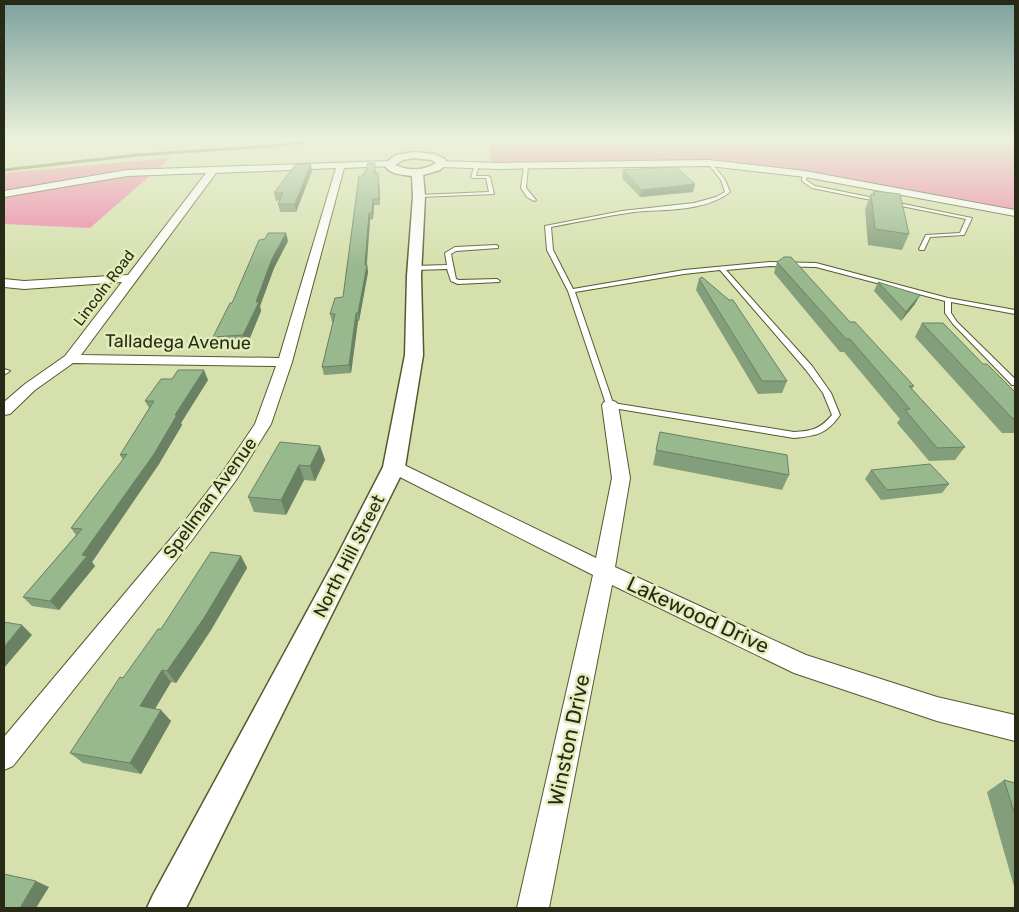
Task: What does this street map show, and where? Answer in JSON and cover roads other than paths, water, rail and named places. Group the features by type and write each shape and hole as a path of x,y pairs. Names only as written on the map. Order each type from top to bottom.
{"street":[{"path":"4,194 71,183"},
{"name":"Lincoln Road","path":"4,410 30,387 70,359 204,183"},
{"name":"Spellman Avenue","path":"4,757 185,535 230,475 263,424 285,362 336,183"},
{"name":"North Hill Street","path":"166,908 344,567 394,467 414,355 416,183"},
{"path":"852,183 1015,213"},
{"path":"6,286 132,278"},
{"name":"Talladega Avenue","path":"70,359 285,362"},
{"name":"Winston Drive","path":"533,908 604,571 621,478 610,405"},
{"name":"Lakewood Drive","path":"394,467 604,571 802,665 937,709 1015,728"}],"lane":[{"path":"460,183 492,193 489,183"},
{"path":"522,183 524,193 534,200"},
{"path":"723,183 728,192 720,198 698,204 633,211 548,226 550,250 571,291 610,405 794,435 812,434 826,428 836,415 827,393 809,368 723,270"},
{"path":"807,183 814,187 969,218"},
{"path":"922,250 928,236 962,234 974,205"},
{"path":"496,247 455,249 448,253 453,280 458,282 497,281"},
{"path":"571,291 684,272 723,270 769,264 816,265 948,300 1015,312"},
{"path":"414,268 450,267"},
{"path":"948,300 948,313 1015,384"}]}
